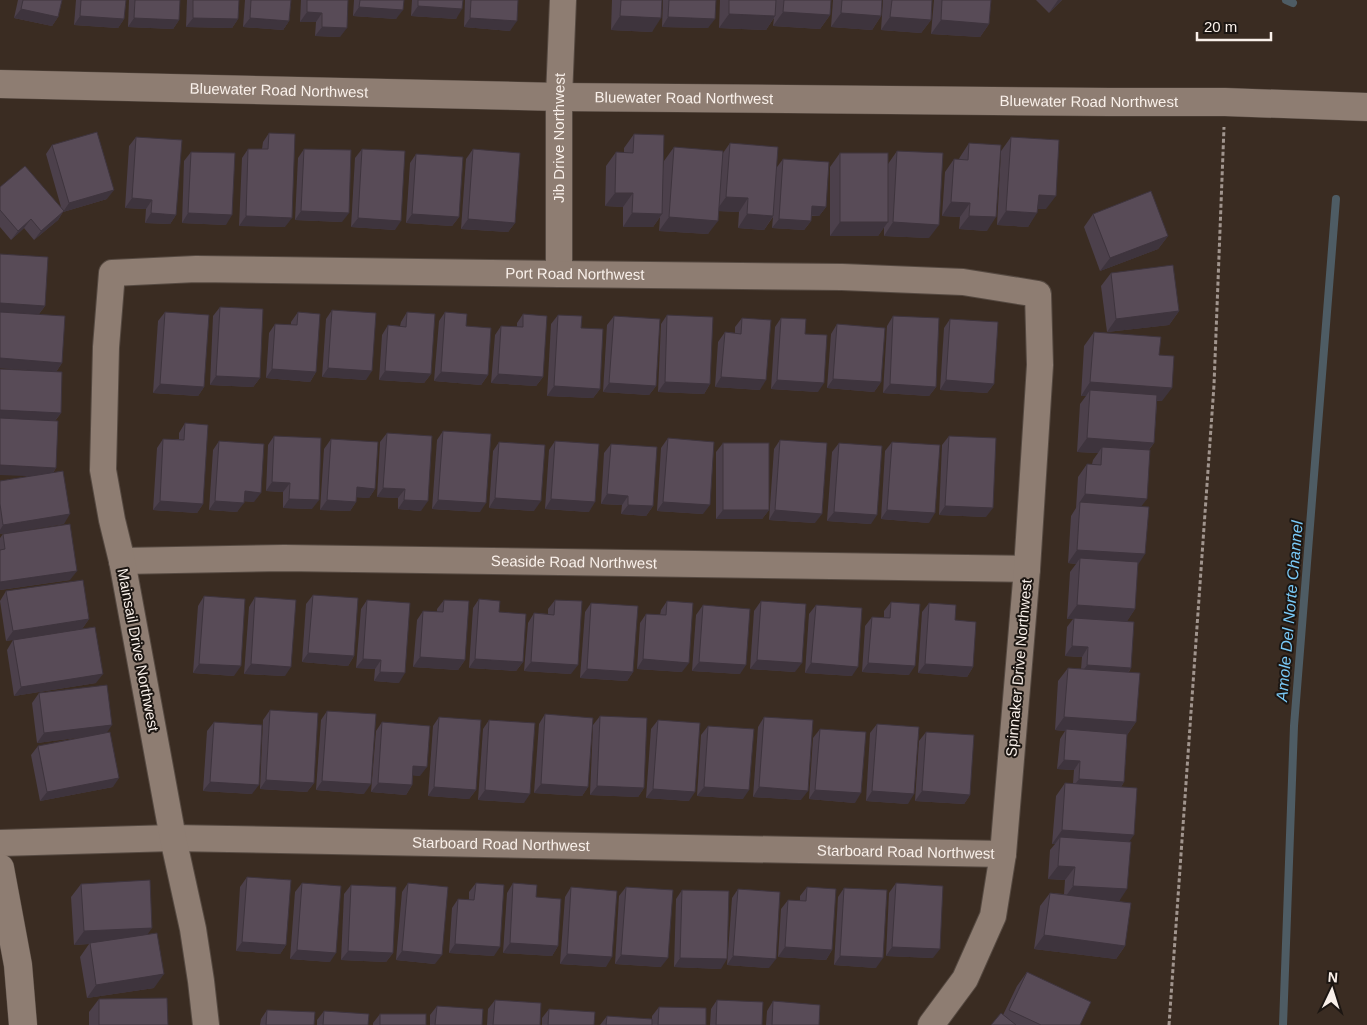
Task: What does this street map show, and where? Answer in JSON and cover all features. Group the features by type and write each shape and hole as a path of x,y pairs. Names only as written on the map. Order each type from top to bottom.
{"street":[{"name":"Jib Drive Northwest","path":"559,274 559,97 563,0"},
{"name":"Bluewater Road Northwest","path":"0,84 559,97 1225,102 1367,107"},
{"name":"Port Road Northwest","path":"112,273 196,269 823,276 963,282 1038,294"},
{"name":"Mainsail Drive Northwest","path":"112,273 106,347 103,470 122,561 173,838 193,929 206,1025"},
{"name":"Spinnaker Drive Northwest","path":"931,1025 965,979 993,916 1004,854 1027,569 1040,366 1038,294"},
{"name":"Seaside Road Northwest","path":"122,561 284,558 1027,569"},
{"name":"Starboard Road Northwest","path":"0,843 173,838 1004,854"},
{"path":"0,868 18,964 23,1025"}],"path":[{"path":"1169,1025 1214,386 1225,102"}],"building":[{"path":"23,0 62,0 58,17 21,9"},
{"path":"81,0 126,0 124,19 80,16"},
{"path":"135,0 180,0 179,20 134,18"},
{"path":"193,0 239,0 238,19 193,18"},
{"path":"251,0 291,0 289,21 250,18"},
{"path":"307,0 348,0 347,28 322,27 322,13 307,12"},
{"path":"360,0 404,0 403,10 359,7"},
{"path":"418,0 463,0 462,9 418,6"},
{"path":"471,0 518,0 517,21 470,18"},
{"path":"621,0 662,0 661,18 620,16"},
{"path":"669,0 716,0 715,19 668,17"},
{"path":"729,0 776,0 775,16 729,14"},
{"path":"784,0 831,0 830,15 783,12"},
{"path":"842,0 882,0 881,16 841,13"},
{"path":"892,0 932,0 931,20 890,17"},
{"path":"942,0 991,0 989,24 941,20"},
{"path":"97,132 114,190 69,203 52,145"},
{"path":"269,133 295,134 292,218 246,216 248,149 268,149"},
{"path":"634,134 664,135 662,214 632,213 633,193 615,193 616,152 633,153"},
{"path":"136,137 182,140 176,215 151,213 152,200 132,198"},
{"path":"1011,137 1059,140 1056,196 1039,195 1037,213 1006,211"},
{"path":"730,143 778,147 773,216 747,214 748,198 726,197"},
{"path":"969,143 1001,145 996,217 969,216 970,203 951,202 954,159 968,160"},
{"path":"674,147 723,151 718,221 669,217"},
{"path":"304,149 351,150 349,213 301,211"},
{"path":"362,149 405,151 401,221 358,218"},
{"path":"473,149 520,153 515,223 468,219"},
{"path":"897,151 943,153 939,225 893,222"},
{"path":"191,152 235,153 232,215 188,213"},
{"path":"840,153 888,153 888,222 840,222"},
{"path":"416,154 463,157 459,217 412,214"},
{"path":"783,159 829,162 826,207 812,206 811,221 779,219"},
{"path":"25,166 64,211 41,231 31,219 18,231 0,210 0,187"},
{"path":"1151,191 1168,236 1110,258 1093,214"},
{"path":"0,254 48,257 45,306 0,303"},
{"path":"1173,265 1179,311 1116,319 1111,273"},
{"path":"220,307 263,309 260,378 216,376"},
{"path":"332,310 376,313 372,371 328,368"},
{"path":"0,312 65,316 62,363 0,358"},
{"path":"165,312 209,315 204,387 160,384"},
{"path":"298,312 320,314 316,372 272,369 275,324 297,325"},
{"path":"407,312 435,314 431,374 385,371 388,325 406,327"},
{"path":"445,312 467,314 466,326 491,328 488,375 441,372"},
{"path":"523,314 547,316 543,377 498,374 501,326 523,327"},
{"path":"558,315 582,316 581,328 603,329 600,389 554,386"},
{"path":"667,315 713,317 710,384 665,382"},
{"path":"614,316 660,319 656,386 609,383"},
{"path":"893,316 939,318 936,387 890,384"},
{"path":"742,318 771,320 766,380 721,377 725,332 741,334"},
{"path":"781,318 806,319 805,334 827,335 824,383 777,380"},
{"path":"950,319 998,322 994,384 946,380"},
{"path":"837,324 885,328 881,382 833,379"},
{"path":"1094,332 1161,337 1159,355 1174,356 1172,388 1090,382"},
{"path":"0,369 62,372 61,413 0,410"},
{"path":"1090,390 1157,395 1154,443 1087,438"},
{"path":"0,418 58,421 56,468 0,465"},
{"path":"185,423 208,425 203,504 160,501 163,439 184,440"},
{"path":"443,431 491,434 486,503 438,500"},
{"path":"387,433 432,436 428,501 404,500 405,489 383,488"},
{"path":"274,436 321,438 319,500 289,499 290,483 272,482"},
{"path":"949,436 996,438 993,508 945,506"},
{"path":"668,438 714,442 710,505 663,502"},
{"path":"331,439 378,442 375,489 357,487 356,502 327,500"},
{"path":"780,440 827,443 822,514 775,510"},
{"path":"219,441 264,444 261,493 245,491 244,503 215,501"},
{"path":"555,441 599,444 595,502 551,499"},
{"path":"499,442 545,445 541,501 495,498"},
{"path":"892,442 940,445 935,513 887,510"},
{"path":"723,443 769,443 769,510 723,510"},
{"path":"839,443 882,446 877,515 834,512"},
{"path":"611,444 657,447 653,506 628,505 628,496 607,494"},
{"path":"1102,447 1150,450 1147,499 1085,494 1087,464 1101,465"},
{"path":"63,471 70,514 3,525 0,504 0,481"},
{"path":"1080,502 1149,507 1145,554 1077,550"},
{"path":"70,524 77,571 0,582 0,550 5,549 3,534"},
{"path":"1080,558 1138,562 1135,609 1077,605"},
{"path":"83,580 89,619 13,631 6,591"},
{"path":"313,595 358,598 354,656 308,653"},
{"path":"204,596 245,599 241,666 199,664"},
{"path":"255,597 296,600 291,667 251,664"},
{"path":"479,599 500,601 499,612 526,614 523,662 475,659"},
{"path":"367,600 410,603 405,673 380,672 381,660 363,659"},
{"path":"444,600 469,601 465,660 420,657 423,611 443,612"},
{"path":"555,600 582,601 578,665 531,662 534,613 554,615"},
{"path":"667,601 693,603 689,663 643,659 646,614 666,615"},
{"path":"761,601 806,604 802,663 757,660"},
{"path":"891,602 920,604 915,666 868,663 872,617 890,618"},
{"path":"591,603 638,606 633,672 587,669"},
{"path":"929,603 956,605 955,620 976,622 973,667 925,664"},
{"path":"703,605 750,609 746,665 699,662"},
{"path":"816,605 862,608 858,667 811,663"},
{"path":"1074,618 1134,622 1131,668 1087,665 1088,647 1072,646"},
{"path":"95,627 103,674 21,687 13,640"},
{"path":"1068,668 1140,673 1136,722 1064,717"},
{"path":"107,685 112,725 44,733 39,693"},
{"path":"270,710 318,713 314,783 266,780"},
{"path":"327,711 376,714 371,784 322,781"},
{"path":"545,714 593,718 588,787 541,784"},
{"path":"600,716 647,718 644,788 597,786"},
{"path":"439,717 481,720 476,790 434,787"},
{"path":"764,717 813,720 808,791 759,787"},
{"path":"489,720 535,723 530,794 485,790"},
{"path":"658,720 700,723 695,792 653,789"},
{"path":"214,722 262,725 259,785 210,782"},
{"path":"382,722 430,726 427,767 413,766 412,785 378,783"},
{"path":"877,724 919,727 914,794 872,791"},
{"path":"708,726 754,729 749,790 704,787"},
{"path":"820,729 866,732 861,793 815,790"},
{"path":"1066,729 1127,734 1124,782 1079,779 1080,761 1064,760"},
{"path":"110,732 119,778 47,792 38,746"},
{"path":"926,732 974,735 970,795 922,791"},
{"path":"1065,783 1137,788 1134,835 1062,830"},
{"path":"1060,837 1131,842 1127,889 1073,886 1075,867 1058,866"},
{"path":"247,877 291,880 286,945 242,942"},
{"path":"150,880 152,928 84,931 81,884"},
{"path":"302,883 341,886 336,953 297,950"},
{"path":"408,883 448,887 442,955 402,951"},
{"path":"476,883 504,885 500,947 455,944 458,899 474,900"},
{"path":"513,883 537,885 536,897 561,899 558,946 510,943"},
{"path":"896,883 943,886 940,949 892,947"},
{"path":"351,885 396,887 393,953 348,951"},
{"path":"571,887 617,891 612,957 567,954"},
{"path":"626,887 673,890 668,958 621,955"},
{"path":"807,887 836,889 832,950 785,947 788,900 806,901"},
{"path":"844,888 887,890 883,958 840,956"},
{"path":"738,889 780,892 776,959 733,956"},
{"path":"682,890 729,891 727,959 680,958"},
{"path":"1050,893 1131,903 1125,946 1044,935"},
{"path":"157,933 164,974 96,985 90,943"},
{"path":"1027,972 1091,1002 1080,1025 1041,1025 1009,1010"},
{"path":"167,998 168,1025 99,1025 99,999"},
{"path":"495,1000 541,1003 540,1025 493,1025"},
{"path":"717,1000 763,1002 762,1025 716,1025"},
{"path":"773,1001 820,1005 819,1025 772,1025"},
{"path":"437,1006 483,1009 482,1025 435,1025"},
{"path":"659,1007 706,1008 706,1025 658,1025"},
{"path":"549,1009 595,1012 594,1025 548,1025"},
{"path":"267,1010 315,1012 314,1025 266,1025"},
{"path":"324,1011 369,1014 368,1025 323,1025"},
{"path":"1001,1013 1016,1025 991,1025"},
{"path":"380,1014 426,1014 426,1025 380,1025"},
{"path":"607,1016 652,1019 652,1025 606,1025"}],"waterway":[{"name":"Amole Del Norte Channel","path":"1286,0 1293,3"},
{"name":"Amole Del Norte Channel","path":"1283,1025 1294,726 1336,199"}]}
